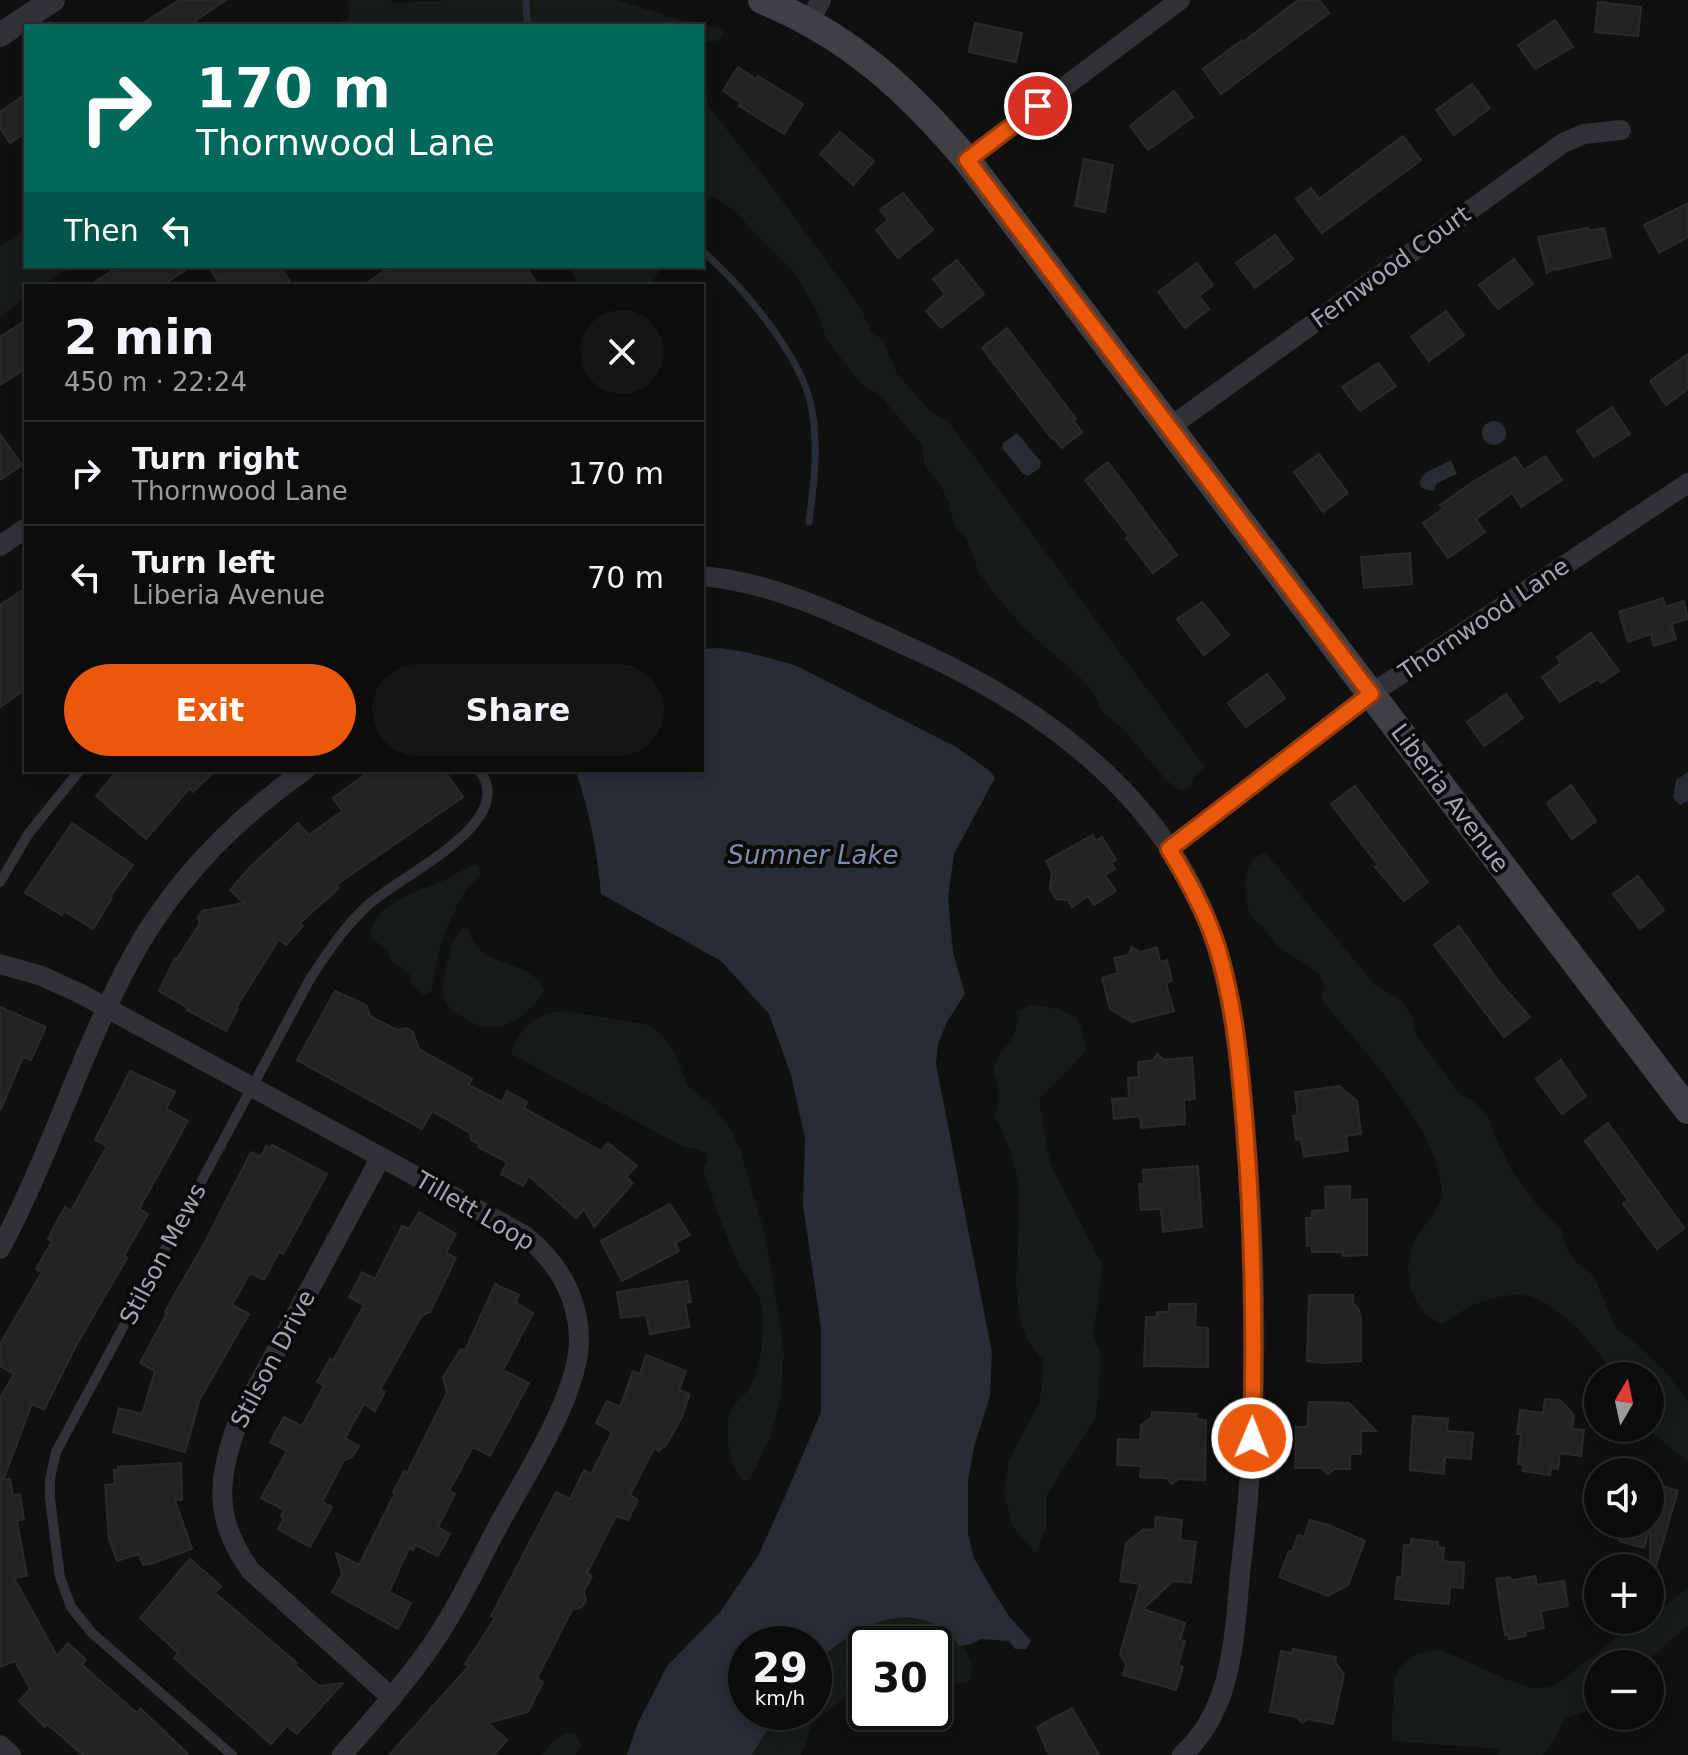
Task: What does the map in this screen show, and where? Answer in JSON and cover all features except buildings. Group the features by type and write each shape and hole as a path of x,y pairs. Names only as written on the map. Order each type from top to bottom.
{"main road":[{"name":"Liberia Avenue","path":"762,0 815,11 928,113 967,160 1688,1110"}],"street":[{"path":"0,35 53,0"},
{"path":"967,160 1180,0"},
{"name":"Fernwood Court","path":"1170,427 1563,143 1584,134 1621,130"},
{"name":"Thornwood Lane","path":"1169,849 1371,694 1687,487"},
{"path":"0,546 24,529"},
{"path":"704,576 733,579 778,591 941,662 1004,694 1105,769 1145,815 1200,903 1217,947 1239,1052 1251,1203 1254,1338 1249,1493 1232,1661 1210,1720 1182,1755"},
{"path":"0,1249 130,961 159,914 192,871 238,823 302,772"},
{"name":"Tillett Loop","path":"0,964 42,976 108,1009 524,1235 541,1249 568,1288 579,1340 572,1381 556,1418 447,1622 392,1698 342,1755"},
{"name":"Stilson Drive","path":"381,1157 238,1422 221,1482 223,1515 251,1571 392,1698"},
{"path":"0,1745 11,1755"}],"lane":[{"path":"0,882 29,833 78,772"},
{"name":"Stilson Mews","path":"232,1755 92,1633 71,1607 60,1577 50,1498 50,1479 56,1452 310,979 347,928 383,891 458,841 478,823 488,802 489,791 480,772"}],"shaded area":[{"path":"348,0 390,0 394,3 618,0 699,24 337,24 349,16"},
{"path":"704,25 724,29 722,37 704,42"},
{"path":"704,42 708,106 859,305 872,333 883,340 897,374 933,414 947,420 1205,767 1193,778 1191,788 1181,791 1166,780 1124,730 1101,710 1093,692 1080,677 1022,626 992,591 979,573 966,538 954,525 941,486 924,464 923,446 878,393 864,387 826,339 819,315 794,272 731,208 715,197 704,201"},
{"path":"24,230 24,268 70,268 44,284 24,284 24,298 0,317 0,246"},
{"path":"569,268 662,268 650,284 578,284"},
{"path":"1265,852 1374,984 1401,1000 1414,1019 1416,1034 1459,1094 1474,1101 1489,1118 1512,1171 1537,1205 1561,1228 1565,1245 1577,1264 1593,1275 1616,1328 1655,1362 1605,1362 1575,1326 1536,1298 1516,1295 1491,1299 1473,1305 1441,1324 1423,1310 1412,1290 1408,1267 1413,1244 1438,1207 1441,1191 1438,1168 1428,1143 1395,1090 1321,999 1325,987 1319,973 1276,945 1249,915 1246,879 1256,857"},
{"path":"474,864 479,867 480,874 466,891 452,917 438,954 431,992 423,995 412,983 409,973 391,961 387,951 371,937 373,925 379,915 400,899"},
{"path":"466,926 479,949 532,975 544,990 527,1012 502,1026 481,1026 456,1014 446,1003 443,982 449,953 455,938"},
{"path":"1032,1004 1059,1009 1078,1019 1087,1050 1039,1099 1050,1164 1103,1266 1093,1334 1101,1357 1096,1417 1047,1495 1047,1526 1036,1554 1012,1526 1004,1492 1009,1460 1040,1401 1043,1360 1028,1340 1018,1306 1017,1176 1004,1135 994,1116 1000,1094 993,1073 1014,1032 1017,1012"},
{"path":"563,1011 649,1025 666,1039 687,1085 711,1105 729,1126 740,1149 766,1239 784,1351 781,1398 770,1437 750,1480 745,1481 735,1468 727,1430 732,1410 749,1389 757,1370 762,1342 762,1310 758,1295 733,1252 703,1171 706,1153 684,1147 511,1054 524,1029 536,1019"},
{"path":"1664,1371 1688,1402 1688,1462 1664,1442"},
{"path":"1688,1588 1688,1625 1660,1650 1601,1650 1623,1634 1664,1634 1664,1606"},
{"path":"892,1618 915,1619 942,1626 869,1626"},
{"path":"952,1635 964,1648 971,1665 970,1681 959,1685 952,1680"},
{"path":"848,1637 848,1695 832,1708 832,1650"},
{"path":"1439,1649 1531,1688 1553,1687 1584,1663 1584,1712 1564,1719 1543,1755 1496,1755 1502,1749 1391,1741 1394,1680 1399,1668 1412,1656"},
{"path":"767,1730 810,1730 801,1755 752,1755"},
{"path":"566,1733 574,1734 579,1739 581,1746 576,1755 542,1755 554,1740"}],"water":[{"path":"1489,421 1499,421 1506,428 1506,438 1499,445 1489,445 1482,438 1482,428"},
{"path":"1017,433 1041,462 1040,468 1028,476 1002,448 1003,443"},
{"path":"1451,460 1457,474 1437,483 1433,491 1422,488 1419,482 1425,473"},
{"name":"Sumner Lake","path":"719,648 795,665 956,747 995,778 954,854 948,898 953,952 965,994 947,1022 938,1044 936,1064 992,1353 990,1396 974,1447 968,1480 968,1534 974,1558 990,1586 1009,1616 1031,1641 1026,1649 1015,1649 1009,1641 981,1639 960,1646 952,1638 952,1626 935,1626 905,1618 885,1620 870,1626 848,1626 848,1637 832,1650 832,1626 728,1626 728,1730 767,1730 752,1755 627,1755 637,1725 667,1666 720,1612 758,1556 821,1412 821,1328 803,1205 805,1139 791,1075 769,1014 721,961 601,894 592,831 576,772 704,772 704,649"},
{"path":"1688,772 1688,801 1680,805 1673,798 1676,780"}],"waterway":[{"path":"526,0 527,24"},
{"path":"704,253 767,321 805,385 815,434 809,522"}],"route":[{"path":"1038,106 967,160 1371,694 1169,849 1200,903 1217,947 1239,1052 1251,1203 1252,1438"}]}
